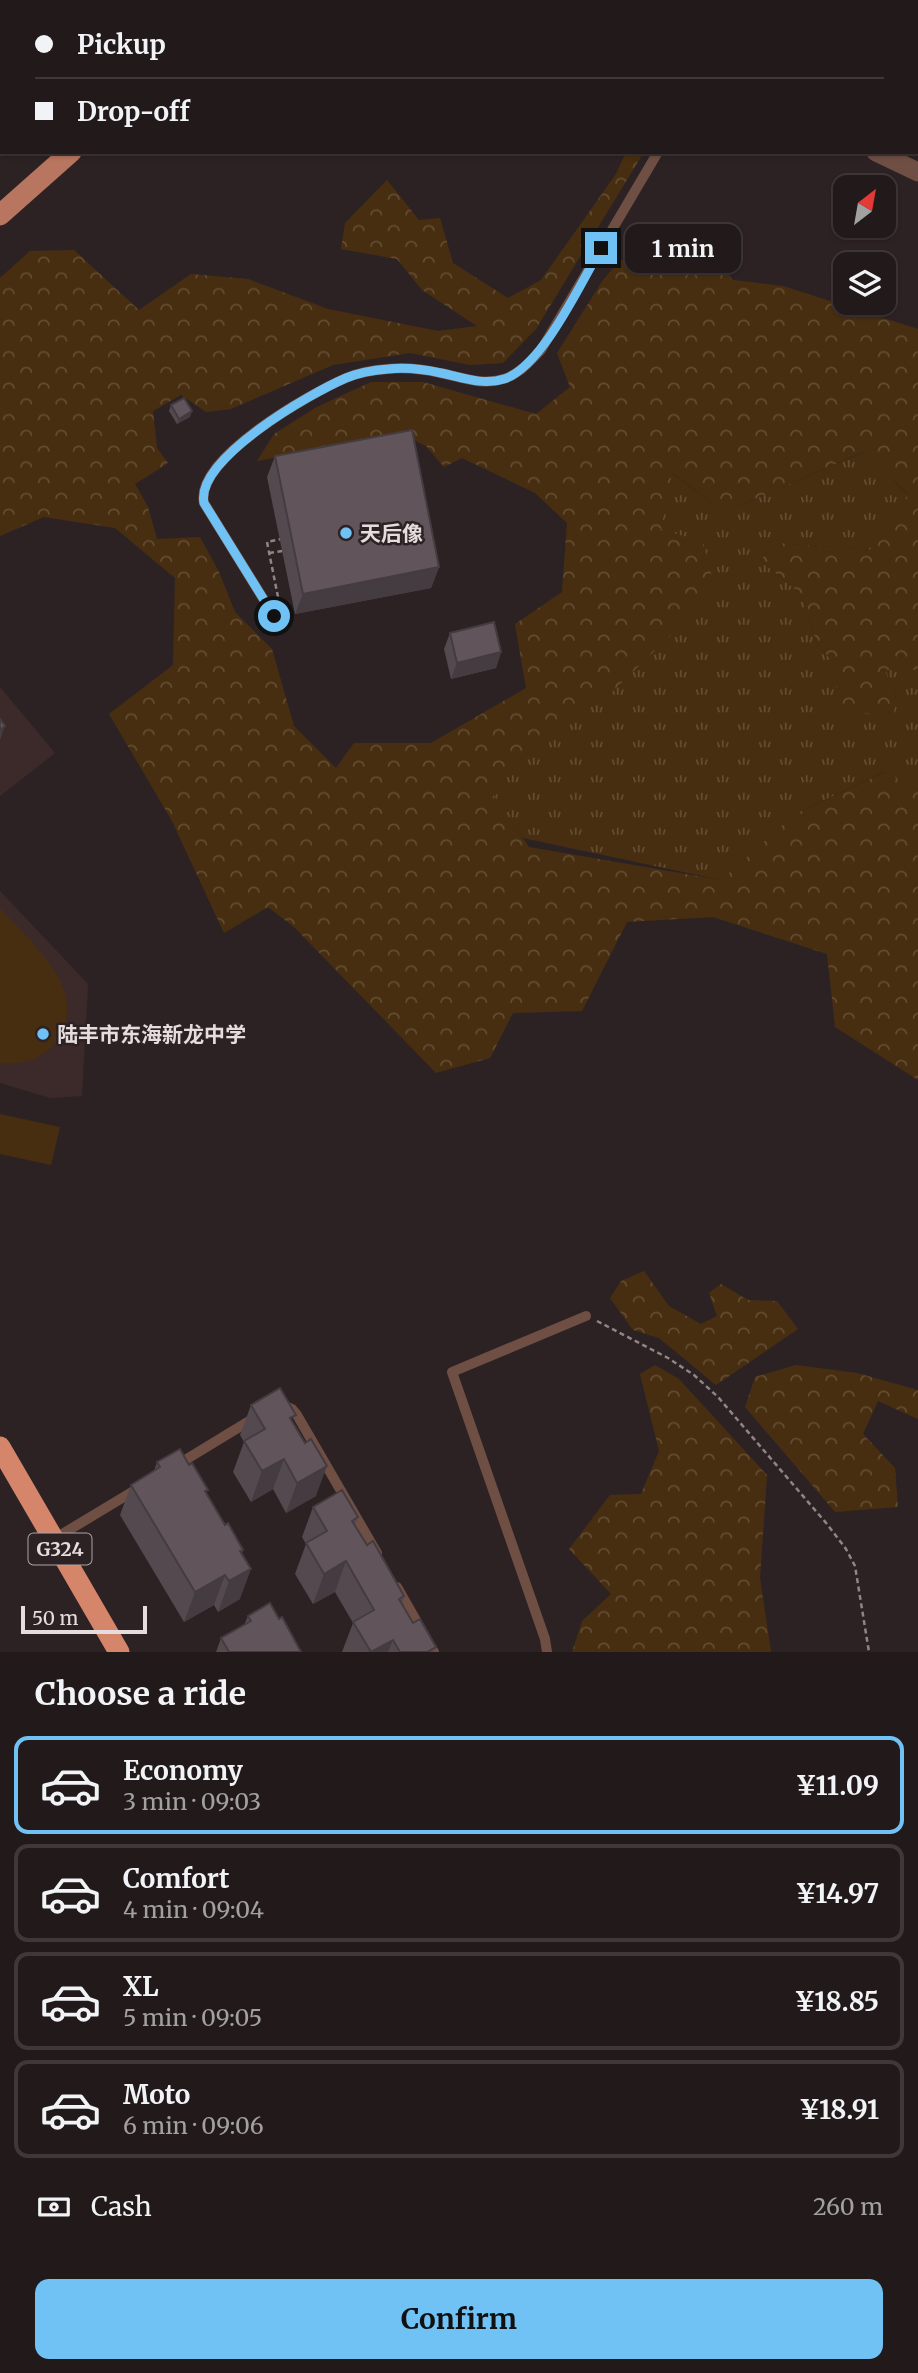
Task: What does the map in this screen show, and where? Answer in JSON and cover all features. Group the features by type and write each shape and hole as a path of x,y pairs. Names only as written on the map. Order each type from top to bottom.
{"highway":[{"name":"G324","path":"0,1447 119,1652"}],"main road":[{"path":"0,215 69,154"}],"street":[{"path":"880,154 918,172"}],"lane":[{"path":"272,613 204,503 202,494 205,484 219,464 284,411 348,377 385,369 414,368 487,382 505,379 522,369 541,350 657,154"},
{"path":"547,1652 545,1639 452,1372 586,1316"},
{"path":"272,1407 286,1405 297,1415 379,1557"},
{"path":"169,1470 261,1414"},
{"path":"54,1539 146,1483"},
{"path":"393,1581 434,1652"}],"path":[{"path":"272,613 280,605 267,542 281,539"},
{"path":"269,554 283,551"},
{"path":"586,1316 668,1358 694,1376 718,1398 827,1524 855,1566 869,1652"}],"shaded area":[{"path":"0,687 55,753 0,796"},
{"name":"陆丰市东海新龙中学","path":"0,891 88,984 82,1096 50,1098 0,1083"}],"green space":[{"path":"625,154 643,154 536,329 503,363 470,365 410,353 333,365 231,409 206,412 181,395 153,411 157,448 168,463 135,484 148,507 157,539 200,537 219,572 235,612 272,649 294,726 336,768 354,743 431,743 526,688 515,624 562,592 567,523 535,493 462,458 444,467 426,446 402,434 257,461 274,434 315,408 371,382 423,382 536,414 570,387 557,353 603,280 620,260 660,267 706,249 733,280 783,286 833,302 833,315 874,315 918,329 918,670 885,670 896,699 893,719 863,713 847,717 832,698 843,673 817,644 802,595 760,560 778,543 874,550 908,494 863,452 725,512 672,473 661,529 703,542 716,592 613,691 562,714 492,793 529,847 721,880 795,814 885,772 918,790 918,1080 835,1027 827,954 713,917 627,922 582,1011 513,1013 490,1058 436,1073 295,928 268,907 224,933 172,821 109,714 173,665 175,578 115,528 44,517 0,536 0,278 30,251 74,250 139,310 191,274 248,279 328,309 438,331 477,326 422,290 397,259 341,249 345,223 387,180 419,220 440,218 453,263 508,298 541,280 616,174"},
{"path":"864,452 908,495 874,550 778,543 760,560 802,595 817,644 843,673 896,698 884,670 918,670 918,790 884,772 795,814 721,880 523,838 492,793 562,714 613,691 661,529 671,473 725,512"},
{"path":"0,908 42,953 54,970 63,988 67,1006 65,1025 54,1044 36,1058 15,1063 0,1063"},
{"path":"0,1114 60,1127 51,1165 0,1154"},
{"path":"644,1271 669,1306 701,1324 717,1316 709,1293 721,1284 748,1300 777,1301 798,1329 716,1385 659,1338 633,1330 610,1298 621,1281"},
{"path":"655,1365 679,1379 767,1475 760,1578 771,1652 572,1652 582,1621 611,1594 569,1549 610,1495 641,1494 659,1451 640,1374"},
{"path":"796,1365 857,1373 918,1390 918,1419 878,1401 863,1434 895,1468 898,1507 835,1512 745,1407 755,1377"}],"building":[{"path":"184,398 192,411 179,419 171,405"},
{"path":"412,430 439,567 303,594 275,456"},
{"path":"494,622 501,652 457,663 450,633"},
{"path":"280,1388 296,1415 290,1418 305,1443 311,1439 327,1466 297,1483 284,1459 262,1471 244,1441 265,1429 251,1405"},
{"path":"180,1449 208,1490 205,1491 225,1525 228,1523 251,1569 229,1581 225,1575 195,1592 131,1485 160,1467 157,1462"},
{"path":"342,1490 358,1517 352,1521 367,1545 373,1541 404,1596 399,1599 413,1623 420,1619 436,1647 427,1652 400,1652 393,1640 371,1652 353,1622 374,1610 346,1561 324,1574 306,1543 327,1531 313,1507"},
{"path":"270,1603 279,1619 282,1617 301,1652 229,1652 221,1638 251,1621 248,1616"}],"place":[{"name":"天后像","path":"346,533"},
{"name":"陆丰市东海新龙中学","path":"43,1034"}],"route":[{"path":"274,616 204,503 202,494 205,484 219,464 284,411 348,377 385,369 414,368 487,382 505,379 522,369 541,350 601,248"}]}
